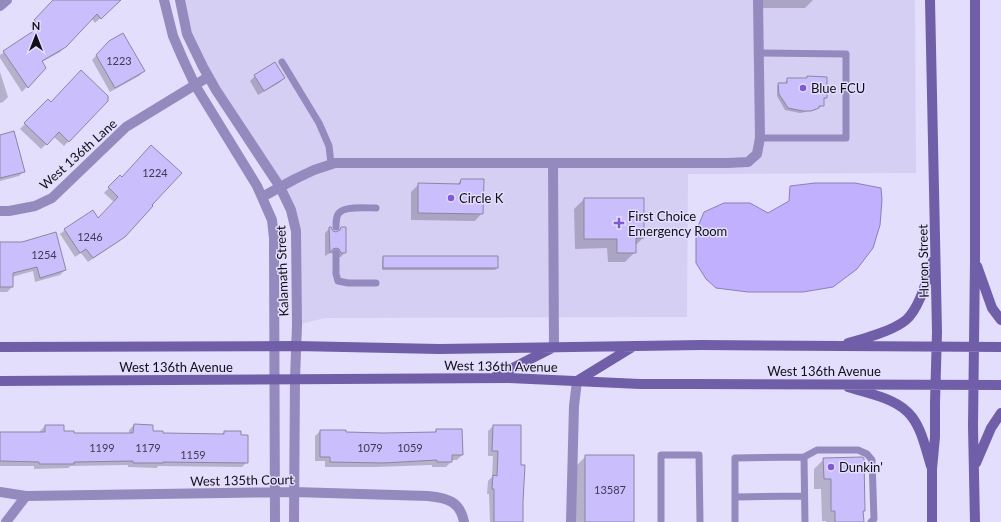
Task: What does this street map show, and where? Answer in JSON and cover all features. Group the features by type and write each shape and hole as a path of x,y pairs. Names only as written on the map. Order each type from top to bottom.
{"main road":[{"name":"Huron Street","path":"930,0 937,347 935,437 932,469 932,522"},
{"path":"975,0 975,260 973,346 975,522"},
{"path":"837,346 876,334 906,320 919,299 935,255"},
{"path":"975,260 992,308 1001,320"},
{"path":"577,381 635,345"},
{"name":"West 136th Avenue","path":"0,347 296,346 439,349 635,345 1001,346"},
{"path":"493,378 554,347"},
{"name":"West 136th Avenue","path":"0,380 493,378 692,384 1001,385"},
{"path":"837,384 893,402 907,410 917,425 932,469"},
{"path":"974,469 990,428 1001,413"}],"street":[{"path":"0,6 7,0"},
{"name":"Kalamath Street","path":"164,0 173,36 195,85 262,197 272,220 274,238 275,522"},
{"name":"Kalamath Street","path":"180,0 187,34 208,77 280,187 291,210 296,231 294,522"},
{"path":"262,197 314,170 335,163 553,164 748,162 757,154 760,138 758,0"},
{"name":"West 136th Lane","path":"0,211 9,211 35,206 52,198 126,127 208,77"},
{"path":"553,164 554,347"},
{"path":"571,522 574,406 577,381"},
{"name":"West 135th Court","path":"0,492 26,496 294,492 428,496 449,500 456,504 464,522"},
{"path":"6,522 26,496"}],"lane":[{"path":"759,53 846,54 846,138 760,138"},
{"path":"282,62 319,123 329,146 331,164"},
{"path":"336,227 337,216 340,211 345,209 376,208"},
{"path":"336,253 336,274 338,281 348,283 376,283"},
{"path":"735,522 735,458 804,457 817,450 858,450 867,454 872,460 874,519 871,522"},
{"path":"661,522 661,455 699,455 700,522"},
{"path":"804,457 805,522"},
{"path":"735,497 804,496"}],"shaded area":[{"path":"180,0 915,0 916,173 688,174 687,317 325,318 297,325 296,231 280,187 203,67"},
{"path":"815,183 855,183 881,188 882,200 880,225 873,248 857,269 833,287 803,292 748,292 716,288 706,279 696,263 696,231 704,212 724,203 750,203 768,213 789,201 790,186"}],"building":[{"path":"53,0 121,0 101,19 97,14 66,47 42,61 46,68 28,88 3,51 41,26 34,20"},
{"path":"123,33 145,71 115,88 96,55 109,41"},
{"path":"275,62 285,78 264,91 254,75"},
{"path":"81,70 108,96 108,101 69,142 59,132 47,145 24,123 48,99 51,102"},
{"name":"Blue FCU","path":"807,76 827,77 827,98 824,98 824,106 819,106 819,108 811,111 788,108 779,94 778,83 787,83 787,78 807,78"},
{"path":"14,131 25,172 0,178 0,135"},
{"path":"151,145 182,173 125,237 93,258 86,249 80,253 64,229 93,210 98,218 118,197 108,187 120,175 122,177"},
{"name":"Circle K","path":"461,179 484,179 483,214 418,213 418,183 460,184"},
{"path":"584,198 644,198 644,238 636,238 636,253 617,253 617,239 584,239"},
{"path":"329,227 336,232 340,230 341,227 346,227 346,253 341,253 339,249 336,248 330,253"},
{"path":"56,232 66,270 40,278 37,267 13,273 13,287 0,287 0,242 22,242"},
{"path":"383,256 498,256 498,268 383,268"},
{"path":"134,424 153,425 153,431 163,431 163,433 224,434 224,431 241,431 241,435 248,435 248,463 133,463 133,461 39,464 39,462 0,461 0,432 45,432 45,425 64,425 64,431 74,431 74,433 133,433"},
{"path":"493,425 521,425 521,465 525,465 523,522 494,522 494,489 492,489 493,475 497,476 498,451 492,451"},
{"path":"436,429 462,429 463,455 452,455 452,462 437,462 437,460 383,463 330,462 330,457 320,457 320,430 346,430 346,432 383,433 436,432"},
{"path":"585,455 634,455 634,522 585,522"},
{"path":"823,458 864,458 864,522 835,522 835,511 831,511 831,479 824,479"}],"place":[{"name":"Blue FCU","path":"803,88"},
{"name":"Circle K","path":"451,198"},
{"name":"First Choice Emergency Room","path":"619,223"},
{"name":"Dunkin'","path":"831,467"}]}
